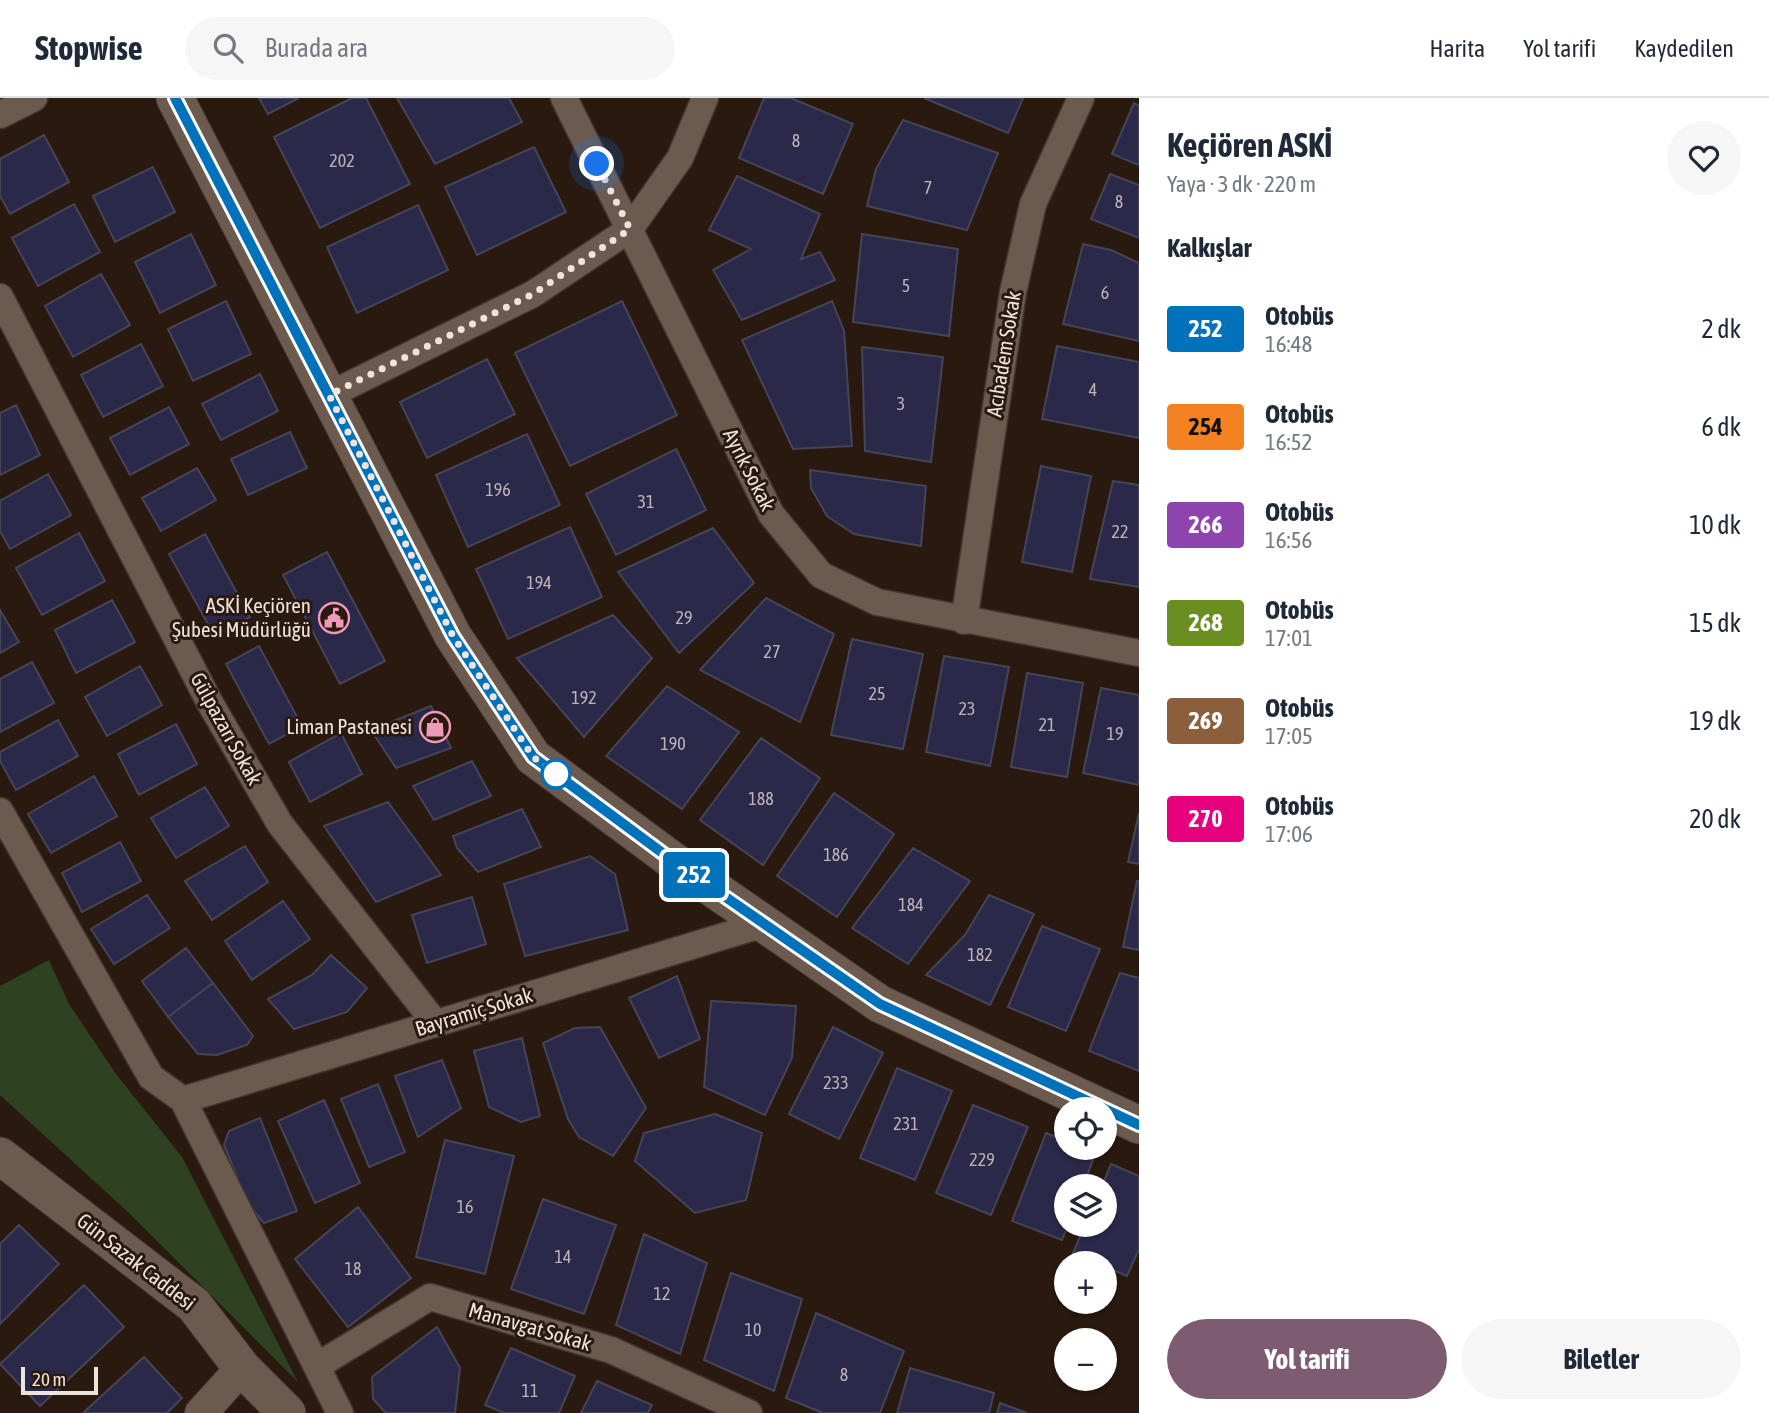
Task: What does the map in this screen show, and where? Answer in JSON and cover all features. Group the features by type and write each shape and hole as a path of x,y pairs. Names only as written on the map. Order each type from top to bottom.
{"main road":[{"path":"175,98 453,636 533,757 880,1004 1139,1125"},
{"name":"Gün Sazak Caddesi","path":"0,1156 194,1305 242,1368 287,1413"}],"street":[{"path":"0,115 34,98"},
{"name":"Ayrık Sokak","path":"565,98 771,514 821,575 877,602 1139,653"},
{"path":"329,395 533,294 630,229 680,158 705,98"},
{"name":"Acıbadem Sokak","path":"964,621 1013,292 1030,216 1081,98"},
{"name":"Gülpazarı Sokak","path":"0,297 210,703 279,824 436,1024"},
{"path":"0,811 151,1077 183,1100 340,1413"},
{"name":"Bayramiç Sokak","path":"183,1100 764,924"},
{"name":"Manavgat Sokak","path":"317,1366 430,1297 611,1350 749,1413"},
{"path":"201,1413 242,1368"}],"green space":[{"path":"49,960 69,1004 116,1074 182,1157 298,1382 129,1213 0,1095 0,986"}],"building":[{"path":"259,98 299,98 268,114"},
{"path":"352,98 366,98 410,184 320,228 274,137"},
{"path":"397,98 509,98 522,122 435,164"},
{"path":"764,98 791,98 853,124 823,194 739,158"},
{"path":"924,98 1023,98 1008,133"},
{"path":"1134,103 1139,106 1139,165 1112,154"},
{"path":"903,120 998,153 967,230 867,206 876,169"},
{"path":"44,135 69,182 10,214 0,196 0,159"},
{"path":"534,147 566,212 477,255 445,187"},
{"path":"153,167 175,212 115,242 93,196"},
{"path":"1110,174 1139,185 1139,238 1091,219"},
{"path":"737,176 820,214 801,259 820,252 835,280 742,320 713,270 751,249 709,230"},
{"path":"74,204 100,252 38,286 12,238"},
{"path":"418,205 448,270 357,313 327,247"},
{"path":"191,234 216,285 160,313 135,262"},
{"path":"862,234 958,249 949,336 853,322"},
{"path":"1083,244 1111,250 1139,263 1139,341 1063,324"},
{"path":"101,274 130,325 73,357 45,306"},
{"path":"226,301 251,354 193,381 168,329"},
{"path":"622,301 677,415 570,466 515,353"},
{"path":"832,301 844,331 852,446 793,449 742,340"},
{"path":"141,344 163,386 103,417 81,375"},
{"path":"1057,346 1139,362 1139,438 1042,419"},
{"path":"862,347 943,357 931,462 865,451"},
{"path":"487,359 515,414 427,458 400,402"},
{"path":"260,374 278,411 221,440 202,404"},
{"path":"16,405 40,455 0,475 0,413"},
{"path":"169,407 189,444 130,475 110,438"},
{"path":"290,432 307,468 248,495 231,459"},
{"path":"527,434 560,505 468,547 436,475"},
{"path":"676,449 706,510 616,555 586,494"},
{"path":"1041,466 1091,476 1072,572 1022,562"},
{"path":"197,468 216,500 161,531 142,498"},
{"path":"810,470 926,486 921,546 854,534 827,516 811,488"},
{"path":"48,474 71,515 10,549 0,531 0,501"},
{"path":"1113,481 1139,485 1139,587 1090,579"},
{"path":"570,527 602,597 508,639 476,569"},
{"path":"713,528 754,583 679,653 618,572"},
{"path":"79,533 105,581 42,615 16,568"},
{"path":"205,534 250,617 215,637 169,554"},
{"name":"ASKİ Keçiören Şubesi Müdürlüğü","path":"327,552 385,661 340,684 283,575"},
{"path":"766,598 834,634 800,722 700,670"},
{"path":"112,600 135,642 76,673 55,630"},
{"path":"0,610 19,642 0,653"},
{"path":"613,615 652,658 584,737 517,658"},
{"path":"852,639 923,654 903,749 831,735"},
{"path":"259,646 302,726 269,744 226,664"},
{"path":"944,656 1009,667 990,766 926,752"},
{"path":"32,662 54,703 0,732 0,679"},
{"path":"140,666 162,705 107,736 85,697"},
{"path":"1027,673 1083,683 1067,777 1011,767"},
{"path":"667,686 739,732 682,809 606,756"},
{"path":"1101,688 1139,695 1139,785 1083,773"},
{"path":"431,706 451,748 396,768 371,730"},
{"path":"58,720 78,756 16,790 0,761 0,752"},
{"path":"176,724 197,764 139,795 118,754"},
{"path":"341,733 362,774 310,802 289,762"},
{"path":"761,738 820,778 763,865 700,820"},
{"path":"472,761 491,796 434,820 413,786"},
{"path":"94,776 117,816 51,853 28,814"},
{"path":"205,787 229,826 176,858 151,818"},
{"path":"834,793 894,834 837,917 777,876"},
{"path":"388,802 441,875 376,902 324,826"},
{"path":"522,809 541,847 478,872 457,848 453,836"},
{"path":"1139,813 1139,864 1128,862"},
{"path":"120,842 141,881 82,912 62,873"},
{"path":"245,846 268,882 212,920 185,881"},
{"path":"913,848 970,881 908,964 852,928"},
{"path":"590,856 615,874 628,930 525,956 504,884"},
{"path":"1139,881 1139,950 1123,947"},
{"path":"147,895 170,928 114,964 91,929"},
{"path":"989,895 1034,914 990,1005 926,975 965,935"},
{"path":"472,897 486,944 427,963 412,915"},
{"path":"283,901 310,939 252,980 225,941"},
{"path":"1042,926 1100,949 1066,1031 1008,1007"},
{"path":"186,948 213,983 168,1017 142,981"},
{"path":"331,955 367,988 347,1012 294,1029 268,999 312,975"},
{"path":"1120,973 1139,978 1139,1071 1089,1051"},
{"path":"677,976 700,1039 659,1058 629,998"},
{"path":"213,983 253,1036 247,1045 217,1055 198,1054 168,1017"},
{"path":"711,1001 796,1006 792,1058 765,1115 704,1087"},
{"path":"600,1027 646,1108 613,1156 579,1137 568,1119 543,1043 575,1028"},
{"path":"833,1027 883,1053 839,1139 789,1114"},
{"path":"522,1038 540,1116 521,1122 489,1107 474,1051"},
{"path":"442,1060 461,1108 418,1137 395,1076"},
{"path":"897,1068 952,1091 915,1180 860,1158"},
{"path":"378,1084 405,1152 369,1167 341,1099"},
{"path":"324,1100 360,1183 315,1203 278,1121"},
{"path":"973,1105 1028,1127 991,1215 936,1193"},
{"path":"715,1114 762,1133 746,1200 695,1213 635,1161 644,1133"},
{"path":"260,1118 297,1211 264,1223 248,1204 224,1145 229,1131"},
{"path":"1046,1133 1054,1136 1054,1160 1093,1160 1088,1174 1054,1174 1054,1237 1012,1221"},
{"path":"445,1140 514,1156 485,1274 416,1257"},
{"path":"1111,1164 1139,1176 1139,1249 1127,1276 1117,1272 1117,1251 1074,1251 1080,1237 1117,1237 1117,1174 1107,1174"},
{"path":"543,1199 616,1225 584,1314 511,1289"},
{"path":"358,1207 411,1278 348,1327 295,1259"},
{"path":"19,1225 59,1264 0,1324 0,1244"},
{"path":"644,1234 707,1263 680,1354 616,1325"},
{"path":"731,1273 802,1299 774,1391 704,1360"},
{"path":"84,1285 124,1327 40,1406 0,1364"},
{"path":"816,1313 904,1351 880,1413 823,1413 786,1398"},
{"path":"437,1327 460,1368 455,1413 386,1413 373,1399 372,1377"},
{"path":"511,1348 575,1376 559,1413 504,1413 485,1405"},
{"path":"144,1357 182,1398 167,1413 83,1413"},
{"path":"910,1368 994,1393 989,1413 897,1413"},
{"path":"597,1381 652,1405 648,1413 581,1413"},
{"path":"1000,1403 1027,1413 997,1413"}],"bus line":[{"name":"252","path":"175,98 453,636 533,757 672,860 880,1004 1139,1125"}],"place":[{"name":"ASKİ Keçiören Şubesi Müdürlüğü","path":"334,618"},
{"name":"Liman Pastanesi","path":"435,727"}],"route":[{"path":"556,774 533,757 453,636 329,395 533,294 630,229 597,164"}]}
